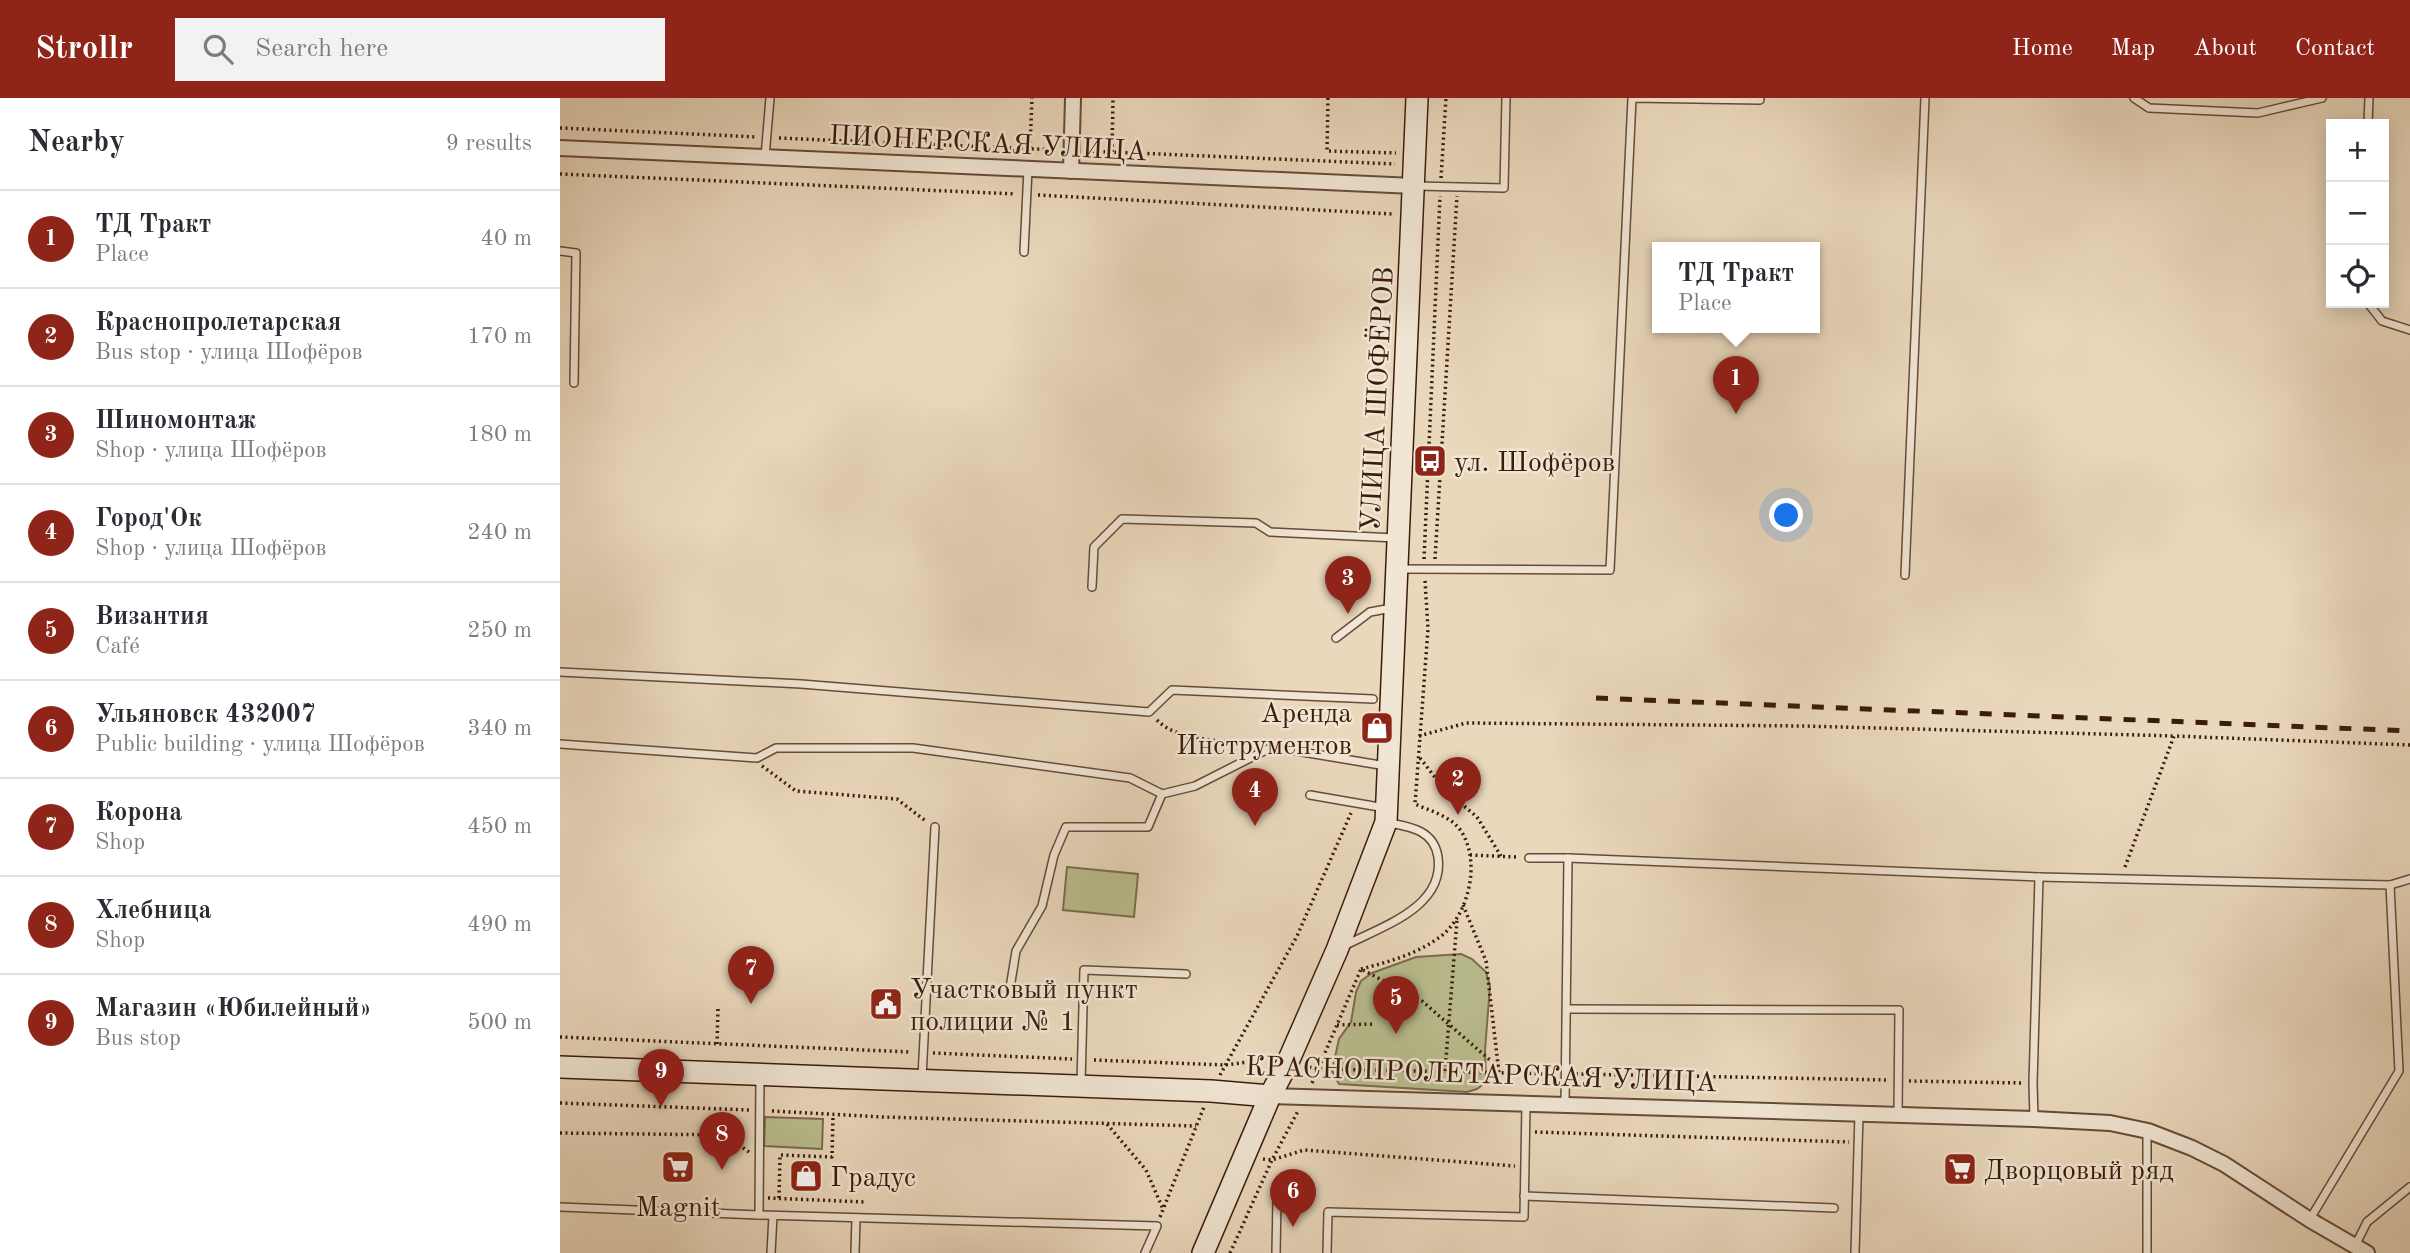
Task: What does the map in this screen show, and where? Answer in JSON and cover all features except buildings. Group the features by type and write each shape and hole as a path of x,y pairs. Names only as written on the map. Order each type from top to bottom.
{"street":[{"path":"1071,171 1073,98"},
{"name":"УЛИЦА ШОФЁРОВ","path":"1202,1253 1337,950 1386,816 1417,98"},
{"name":"ПИОНЕРСКАЯ УЛИЦА","path":"560,148 1414,186"},
{"name":"КРАСНОПРОЛЕТАРСКАЯ УЛИЦА","path":"560,1067 1211,1091 1270,1096 2034,1118 2110,1123 2147,1130 2224,1164 2310,1220 2361,1249"}],"lane":[{"path":"765,157 770,98"},
{"path":"1414,186 1504,188 1506,98"},
{"path":"1396,569 1610,570 1632,98 1760,100"},
{"path":"1905,575 1925,98"},
{"path":"2134,98 2149,108 2258,113 2322,98"},
{"path":"2368,119 2370,98"},
{"path":"1024,252 1028,169"},
{"path":"560,251 576,253 574,383"},
{"path":"2372,308 2382,321 2410,330"},
{"path":"1092,587 1094,547 1122,519 1256,523 1270,532 1397,538"},
{"path":"1336,638 1370,612 1395,608"},
{"path":"560,671 801,684 1149,712 1172,690 1373,699"},
{"path":"560,744 757,758 776,748 913,748 1129,778 1162,794 1195,786 1272,747 1388,766"},
{"path":"1010,988 1016,950 1042,906 1054,855 1066,827 1148,827 1162,794"},
{"path":"1310,794 1355,802 1423,832 1431,839 1438,859 1434,888 1413,911 1337,950"},
{"path":"922,1081 935,827"},
{"path":"1529,858 2120,879 2390,885 2410,879"},
{"path":"1565,1105 1568,858"},
{"path":"2034,1118 2039,877"},
{"path":"2310,1220 2399,1071 2390,885"},
{"path":"1081,1087 1084,970 1186,974"},
{"path":"1567,1009 1899,1010 1898,1115"},
{"path":"759,1215 760,1075"},
{"path":"1327,1253 1328,1212 1524,1217 1526,1103"},
{"path":"1855,1253 1859,1113"},
{"path":"2147,1130 2147,1253"},
{"path":"2361,1249 2367,1222 2410,1188"},
{"path":"1524,1196 1834,1208"},
{"path":"1276,1253 1277,1200"},
{"path":"560,1207 772,1216 1157,1226 1145,1253"},
{"path":"771,1253 772,1216"},
{"path":"855,1253 856,1218"}],"path":[{"path":"1030,148 1032,98"},
{"path":"1112,98 1112,152"},
{"path":"1328,98 1327,151 1396,153"},
{"path":"1415,804 1428,629 1424,569 1446,98"},
{"path":"560,128 1395,164"},
{"path":"560,174 1392,214"},
{"path":"1435,569 1457,187"},
{"path":"1149,712 1166,729 1177,733 1272,747"},
{"path":"1419,736 1466,723 1804,726 2174,736 2410,746"},
{"path":"2120,879 2174,736"},
{"path":"1418,756 1444,790 1477,817 1501,856"},
{"path":"749,757 796,791 897,799 935,827"},
{"path":"1225,1065 1297,936 1355,802"},
{"path":"1470,855 1529,858"},
{"path":"1463,904 1486,961 1499,1070"},
{"path":"1445,1071 1457,918"},
{"path":"1312,1083 1361,969 1422,1001 1499,1070"},
{"path":"717,1044 718,1009"},
{"path":"1337,1025 1375,1024"},
{"path":"560,1037 1225,1065 1263,1060"},
{"path":"1301,1066 1318,1069 1499,1070 1566,1074 2033,1083"},
{"path":"560,1103 833,1115 1196,1126 1157,1226"},
{"path":"1230,1253 1272,1160 1298,1111"},
{"path":"779,1198 780,1155 832,1157 833,1115"},
{"path":"1107,1123 1146,1170 1163,1209"},
{"path":"1525,1132 1858,1142"},
{"path":"560,1133 725,1135 760,1160"},
{"path":"1272,1160 1304,1150 1525,1167"},
{"path":"759,1197 866,1202"}],"green space":[{"path":"1067,867 1138,874 1134,917 1063,910"},
{"path":"1461,954 1472,959 1486,972 1490,986 1485,1050 1486,1082 1467,1092 1339,1084 1332,1071 1339,1039 1351,1022 1356,992 1361,981 1372,973 1416,957"},
{"path":"765,1117 823,1119 822,1149 764,1146"}],"railway":[{"path":"1596,698 2410,731"}],"place":[{"name":"ТД Тракт","path":"1736,414"},
{"name":"ул. Шофёров","path":"1430,461"},
{"name":"Шиномонтаж","path":"1348,614"},
{"name":"Аренда Инструментов","path":"1377,728"},
{"name":"Краснопролетарская","path":"1458,815"},
{"name":"Город'Ок","path":"1255,826"},
{"name":"Корона","path":"751,1004"},
{"name":"Участковый пункт полиции № 1","path":"886,1004"},
{"name":"Византия","path":"1396,1034"},
{"name":"Магазин «Юбилейный»","path":"661,1107"},
{"name":"Magnit","path":"678,1167"},
{"name":"Дворцовый ряд","path":"1960,1169"},
{"name":"Хлебница","path":"722,1170"},
{"name":"Градус","path":"806,1176"},
{"name":"Ульяновск 432007","path":"1293,1227"}]}
